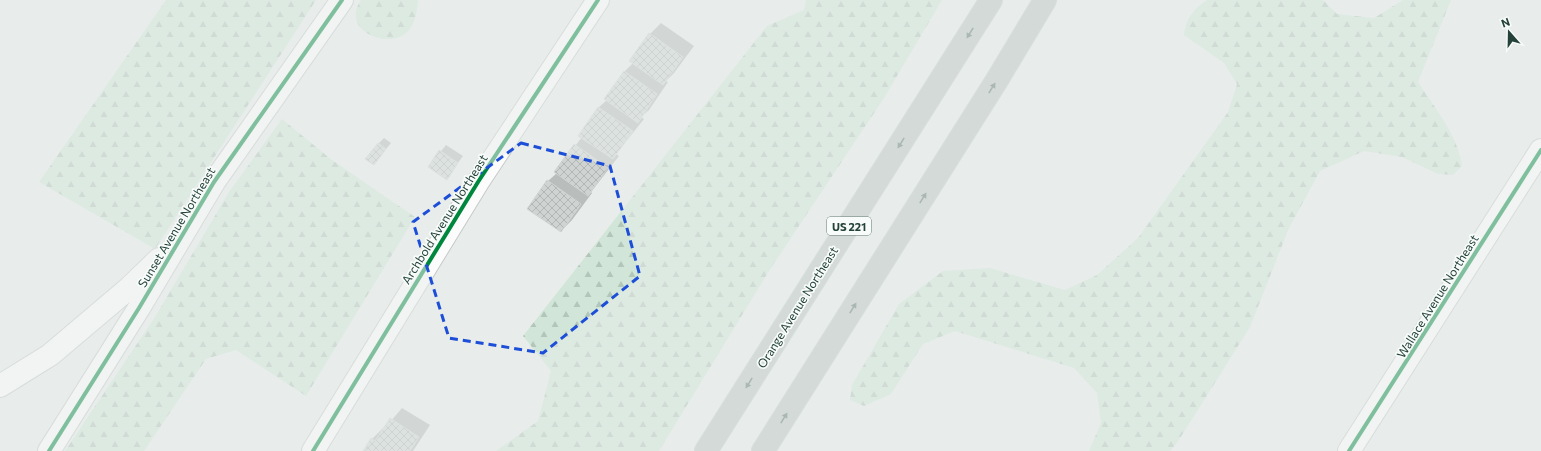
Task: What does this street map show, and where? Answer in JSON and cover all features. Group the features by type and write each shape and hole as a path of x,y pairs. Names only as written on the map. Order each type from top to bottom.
{"highway":[{"name":"Orange Avenue Northeast","path":"706,451 991,0"},
{"path":"763,451 993,87 1045,0"}],"street":[{"name":"Sunset Avenue Northeast","path":"49,451 139,308 214,182 342,0"},
{"name":"Archbold Avenue Northeast","path":"313,451 478,182 598,0"},
{"name":"Wallace Avenue Northeast","path":"1348,451 1541,150"},
{"path":"0,386 50,355 128,289 177,242"}],"highlighted area":[{"path":"521,143 610,166 640,276 543,353 449,338 413,222"}],"green space":[{"path":"166,0 316,0 155,249 39,182"},
{"path":"361,0 418,0 417,12 409,30 401,36 391,39 380,38 370,35 362,29 357,21 356,11"},
{"path":"806,0 942,0 884,98 769,271 659,451 496,451 538,421 551,371 523,336 767,26 804,10"},
{"path":"1207,0 1323,0 1337,14 1374,18 1403,0 1451,0 1418,82 1451,132 1460,155 1462,166 1453,175 1438,174 1402,157 1364,151 1320,171 1289,228 1250,327 1177,443 1170,451 1089,451 1101,423 1097,393 1074,368 955,331 923,344 891,394 864,406 850,400 852,385 899,304 943,271 990,268 1065,290 1097,275 1138,238 1228,112 1237,84 1224,63 1184,35 1188,19 1198,7"},
{"path":"282,119 332,160 415,217 306,396 236,350 206,359 144,451 65,451 155,317 229,192"}],"building":[{"path":"649,33 683,57 663,85 629,61"},
{"path":"624,71 657,94 638,123 604,99"},
{"path":"598,107 633,131 613,159 578,136"},
{"path":"378,143 386,149 374,165 365,159"},
{"path":"574,144 608,168 588,196 554,172"},
{"path":"439,150 458,163 447,180 428,167"},
{"path":"547,180 581,204 561,232 527,209"},
{"path":"390,418 419,437 410,451 363,451 371,438 375,441"}],"cycle path":[{"path":"49,451 139,308 214,182 342,0"},
{"path":"313,451 478,182 598,0"},
{"path":"1349,451 1541,150"}]}
